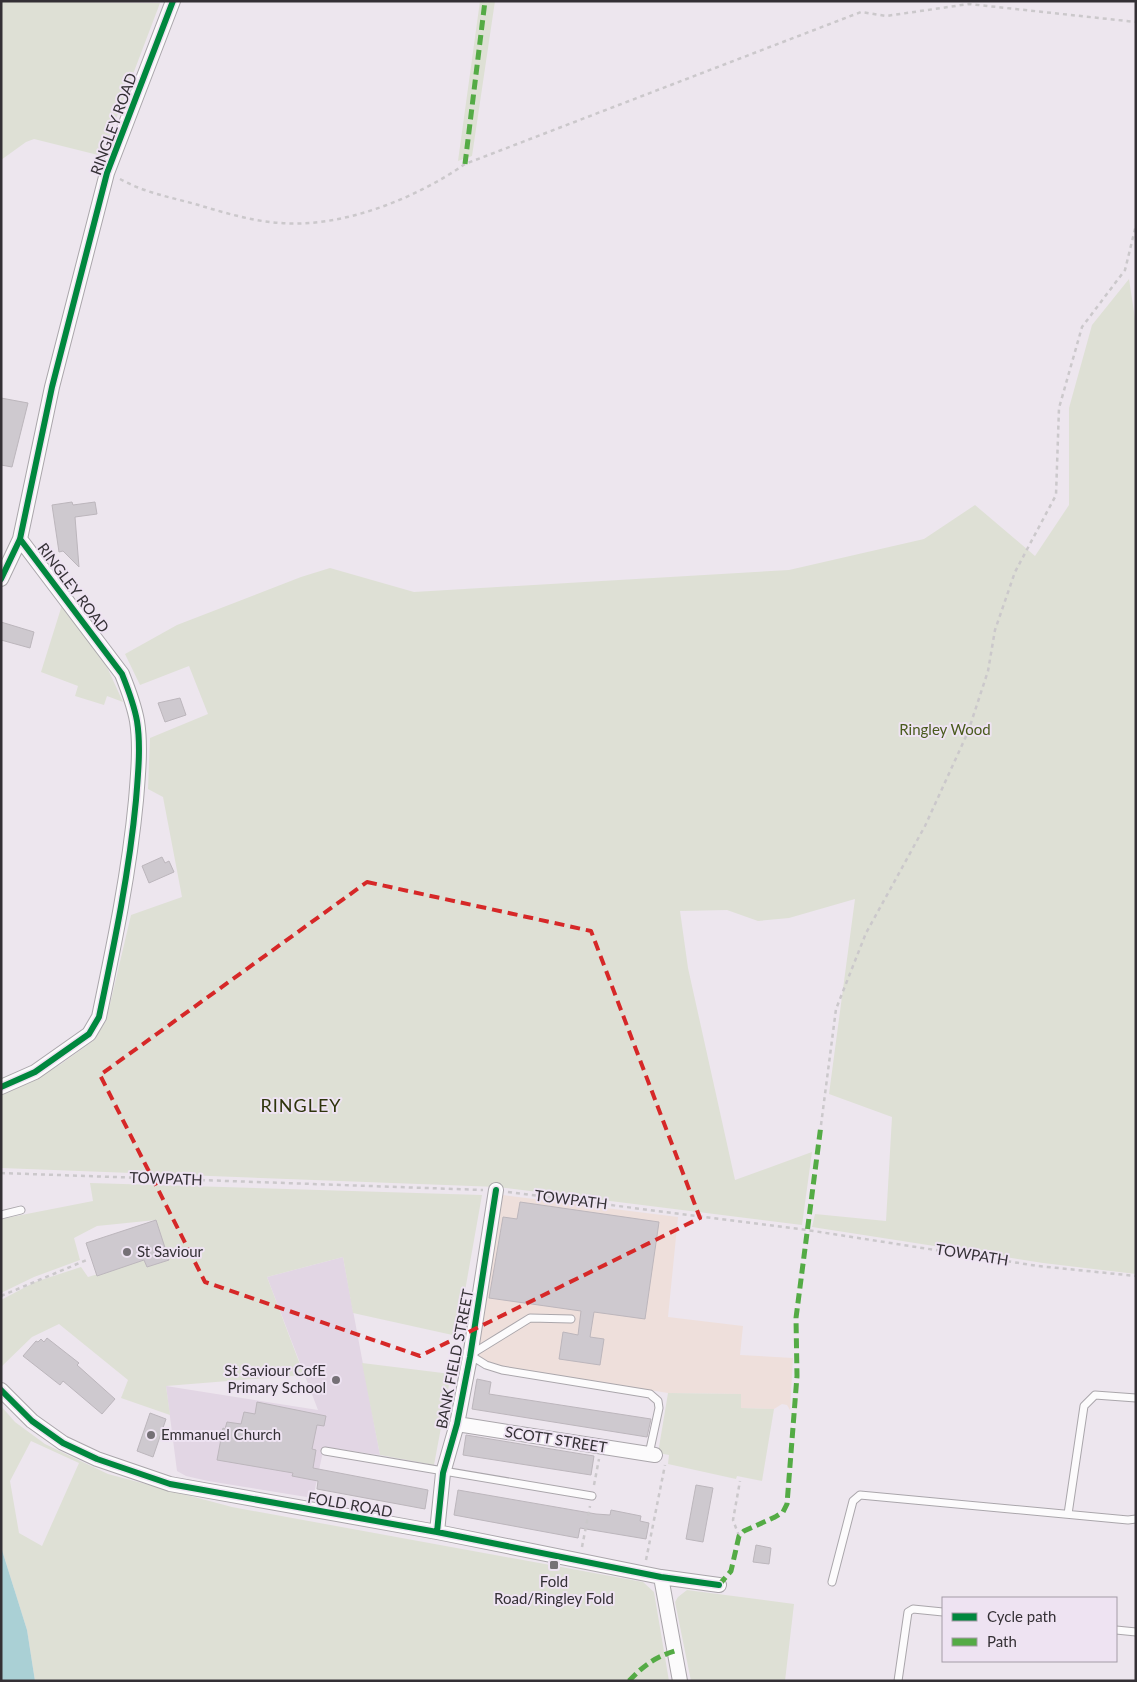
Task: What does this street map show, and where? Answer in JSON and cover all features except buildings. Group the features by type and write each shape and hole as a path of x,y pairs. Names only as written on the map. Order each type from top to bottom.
{"street":[{"name":"RINGLEY ROAD","path":"1,1087 35,1072 89,1034 99,1017 123,901 132,845 138,777 137,723 131,695 122,674 20,539 52,387 108,173 173,1"},
{"path":"1,579 20,539"},
{"name":"BANK FIELD STREET","path":"437,1532 443,1473 457,1424 470,1355 496,1190"},
{"name":"FOLD ROAD","path":"1,1390 32,1421 63,1443 97,1459 170,1484 437,1532 661,1577 719,1586"},
{"name":"SCOTT STREET","path":"457,1424 652,1455"},
{"path":"661,1577 680,1681"}],"lane":[{"path":"1,1215 21,1210"},
{"path":"572,1319 530,1318 470,1355 486,1365 502,1370 650,1394 658,1401 659,1408 652,1455"},
{"path":"1068,1514 1084,1406 1095,1396 1136,1398"},
{"path":"325,1451 443,1473 592,1496"},
{"path":"832,1582 853,1500 860,1494 1128,1520 1136,1519"},
{"path":"898,1681 908,1612 913,1609 942,1612"},
{"path":"1117,1630 1136,1632"}],"path":[{"path":"108,173 135,188 229,214 280,223 325,222 367,211 438,182 465,164 861,12 886,16 968,4 1136,22"},
{"path":"820,1125 836,1009 866,933 925,826 968,732 988,671 995,630 1015,572 1056,495 1059,408 1082,327 1125,270 1136,225"},
{"path":"1,1296 89,1259"},
{"path":"643,1573 667,1458 652,1455"},
{"path":"739,1536 733,1520 740,1481"}],"highlighted area":[{"path":"367,882 591,931 700,1218 420,1356 205,1282 100,1075"}],"shaded area":[{"path":"503,1195 678,1217 668,1317 743,1326 740,1355 793,1358 790,1410 787,1405 782,1404 774,1409 741,1408 741,1394 668,1393 475,1362"},
{"name":"St Saviour CofE Primary School","path":"343,1257 380,1455 324,1447 313,1498 208,1481 186,1476 177,1471 166,1386 318,1410 267,1277"}],"green space":[{"path":"1,1 160,3 102,156 34,139 26,142 1,160"},
{"path":"480,1 495,1 472,156 458,161"},
{"name":"Ringley Wood","path":"1129,279 1136,325 1136,1274 1043,1263 812,1227 815,1214 886,1221 892,1117 829,1094 855,899 789,918 758,921 727,910 680,911 688,968 735,1180 812,1152 802,1225 498,1187 1,1168 1,1095 29,1083 61,1064 93,1041 106,1021 131,915 182,897 163,797 148,789 150,738 208,714 189,666 140,685 125,654 177,625 301,577 330,568 414,592 789,570 924,539 975,505 1035,556 1069,505 1069,408 1092,325"},
{"path":"62,605 107,667 123,702 107,696 104,705 75,696 78,686 41,672"},
{"path":"90,1183 482,1195 457,1336 353,1313 343,1257 267,1277 304,1375 166,1386 170,1415 121,1398 128,1380 59,1324 32,1337 1,1367 1,1300 35,1282 81,1267 88,1277 144,1260 147,1267 169,1260 156,1220 97,1226 74,1238 80,1260 34,1277 1,1293 1,1219 93,1201"},
{"path":"362,1363 451,1374 434,1465 380,1455"},
{"path":"668,1393 741,1394 741,1408 774,1409 762,1481 737,1476 736,1479 668,1464 669,1455 658,1453"},
{"path":"1,1406 15,1422 45,1444 108,1474 232,1507 643,1582 654,1592 669,1681 35,1681 27,1630 1,1547","holes":["31,1441 79,1463 42,1546 19,1533 10,1481"]},
{"path":"687,1590 794,1604 785,1681 691,1681 675,1602"}],"water":[{"path":"1,1547 27,1630 35,1681 1,1681"}],"marked path":[{"path":"465,164 485,1"},
{"path":"719,1585 731,1571 739,1536 744,1531 783,1512 787,1504 797,1376 796,1318 821,1125"},
{"path":"629,1681 650,1663 661,1656 675,1651"}],"cycle path":[{"path":"1,579 20,539 52,387 107,173 173,1"},
{"path":"1,1087 35,1072 89,1034 99,1017 125,882 133,828 139,760 137,721 133,703 122,674 20,539"},
{"path":"437,1532 443,1473 457,1424 470,1357 496,1190"},
{"path":"1,1390 32,1421 63,1443 97,1459 170,1484 437,1532 661,1577 719,1585"}],"place":[{"name":"St Saviour","path":"127,1252"},
{"name":"St Saviour CofE Primary School","path":"336,1380"},
{"name":"Emmanuel Church","path":"151,1435"},
{"name":"Fold Road/Ringley Fold","path":"554,1565"}],"district":[{"name":"RINGLEY","path":"301,1106"}]}
